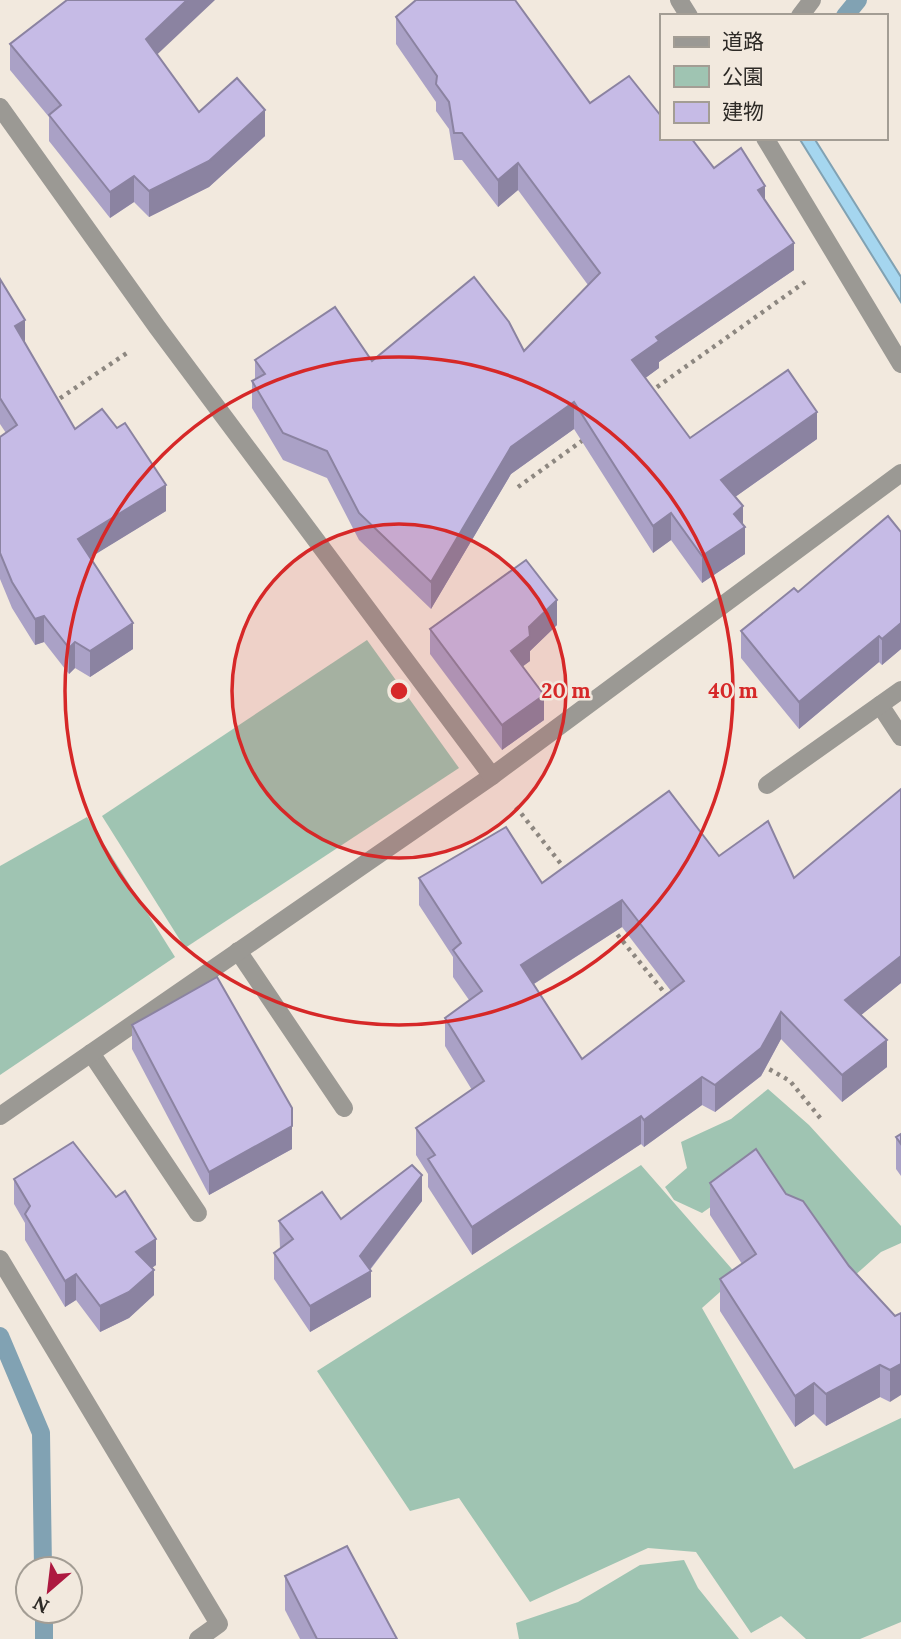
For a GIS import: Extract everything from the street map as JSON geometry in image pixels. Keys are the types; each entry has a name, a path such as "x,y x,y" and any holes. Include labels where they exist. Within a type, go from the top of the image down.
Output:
{"street":[{"path":"2,114 492,776"},
{"path":"766,140 901,364"},
{"path":"0,1116 492,776 901,473"},
{"path":"767,785 901,690"},
{"path":"880,705 901,737"},
{"path":"238,951 344,1108"},
{"path":"91,1053 198,1213"},
{"path":"0,1259 219,1624 198,1639"}],"path":[{"path":"650,392 838,259"},
{"path":"46,408 161,331"},
{"path":"518,487 595,432"},
{"path":"492,776 567,871"},
{"path":"609,923 676,1007"},
{"path":"755,1060 790,1081 821,1119"}],"green space":[{"path":"367,640 459,768 185,948 102,816"},
{"path":"87,817 175,957 0,1075 0,866"},
{"path":"768,1089 809,1125 901,1226 901,1243 881,1252 853,1277 758,1174 702,1213 674,1200 665,1187 687,1168 681,1142 731,1119"},
{"path":"641,1165 738,1276 702,1308 794,1469 901,1418 901,1622 860,1639 806,1639 781,1616 751,1633 696,1552 648,1548 530,1602 459,1498 410,1511 317,1371"},
{"path":"684,1560 698,1588 739,1639 519,1639 516,1623 578,1602 640,1565"}],"water":[{"path":"800,140 815,140 901,277 901,302"}],"building":[{"path":"67,0 187,0 146,39 199,112 237,78 265,110 209,161 149,191 134,176 110,192 49,115 61,105 10,44"},
{"path":"416,0 515,0 590,103 629,76 660,115 660,140 693,140 714,168 741,148 765,186 758,190 794,243 656,337 659,341 632,360 690,438 788,370 817,412 721,480 743,506 734,514 745,527 702,556 671,513 653,526 574,402 511,447 431,582 359,513 327,451 283,433 252,381 265,374 255,360 335,307 372,361 474,277 509,322 524,351 600,273 518,163 498,180 462,133 454,133 449,102 436,84 437,76 396,17"},
{"path":"0,279 25,320 15,326 75,429 102,409 117,428 125,423 166,485 78,539 133,623 90,651 75,642 69,648 44,616 35,619 12,582 0,553 0,437 17,425 0,398"},
{"path":"888,516 901,532 901,623 882,639 879,636 799,702 741,631 794,588 798,592"},
{"path":"526,560 557,600 529,627 530,636 511,651 544,695 502,725 430,629"},
{"path":"901,789 901,956 845,1000 887,1040 842,1075 781,1012 761,1048 715,1085 702,1077 644,1120 641,1116 472,1227 428,1159 435,1155 416,1128 484,1081 445,1018 482,991 453,950 461,943 419,878 506,827 542,883 669,791 719,856 768,821 794,878","holes":["622,900 684,981 582,1059 521,965"]},
{"path":"217,977 292,1108 292,1126 209,1172 132,1025"},
{"path":"73,1142 116,1197 125,1191 156,1239 136,1252 154,1270 129,1292 100,1306 76,1274 65,1281 25,1214 30,1206 14,1179"},
{"path":"756,1149 786,1194 803,1201 849,1266 895,1316 901,1313 901,1364 890,1370 880,1365 826,1394 814,1383 795,1396 720,1279 756,1254 710,1183"},
{"path":"412,1165 422,1175 360,1256 371,1271 310,1306 274,1253 293,1239 279,1221 322,1192 341,1219"},
{"path":"347,1546 397,1639 317,1639 285,1576"}],"waterway":[{"path":"847,14 858,0"},
{"path":"0,1336 41,1433 43,1555"},
{"path":"44,1625 44,1639"}]}
